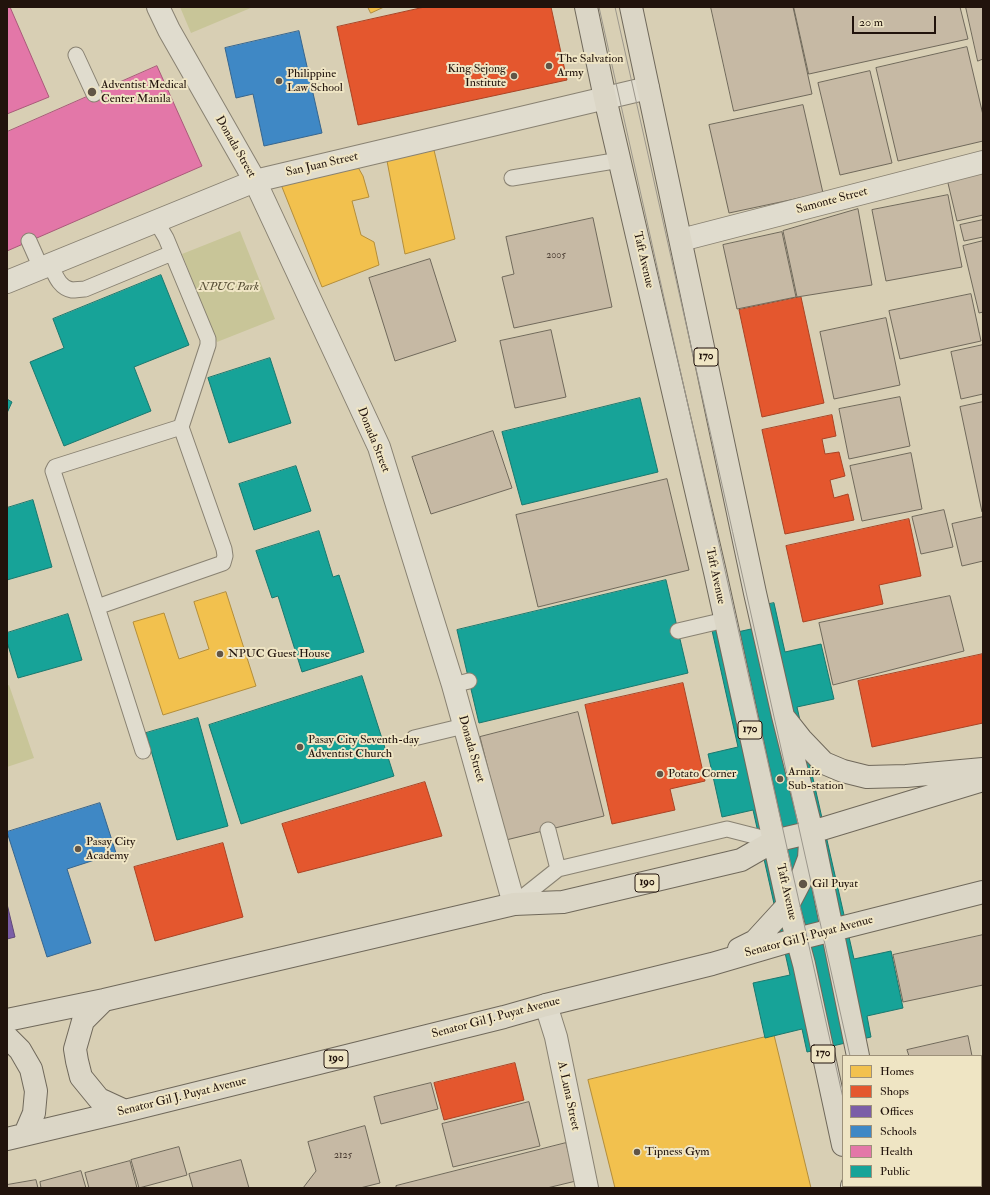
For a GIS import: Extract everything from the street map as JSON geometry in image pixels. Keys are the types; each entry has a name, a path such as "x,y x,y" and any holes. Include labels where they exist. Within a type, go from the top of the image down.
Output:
{"main road":[{"name":"Taft Avenue","path":"586,7 605,98 711,557 842,1141"},
{"name":"170","path":"631,7 751,572 783,716 812,832 858,1055"},
{"path":"783,716 801,739 824,763 844,771 867,777 906,776 983,769"},
{"name":"190","path":"7,1020 104,1000 514,904 563,902 741,860 774,841 812,832 983,780"},
{"path":"712,964 755,941 788,905 800,882 809,858 812,832"},
{"name":"Senator Gil J. Puyat Avenue","path":"16,1136 125,1111 504,1017 546,1005 712,964 797,939 983,892"},
{"path":"104,1000 83,1021 75,1049 81,1077 99,1100 125,1111"},
{"path":"7,1037 20,1050 31,1069 36,1091 34,1114 16,1136"}],"street":[{"name":"Donada Street","path":"158,7 168,30 255,181 379,447 461,683 464,726 482,770 514,904"},
{"name":"San Juan Street","path":"7,282 255,181 648,88"},
{"name":"Samonte Street","path":"681,240 983,162"},
{"name":"A. Luna Street","path":"546,1005 556,1037 587,1188"}],"lane":[{"path":"76,55 94,94"},
{"path":"512,178 620,160"},
{"path":"96,608 223,563 225,556 224,549 181,426 208,345 208,339 166,238 156,221"},
{"path":"29,241 46,266 62,285 72,290 85,289 172,253"},
{"path":"143,751 53,471 55,468 181,426"},
{"path":"678,631 725,620"},
{"path":"414,738 464,726"},
{"name":"190","path":"514,904 558,869 727,829 774,841"},
{"path":"548,830 558,869"}],"green space":[{"path":"180,7 253,7 191,33"},
{"name":"NPUC Park","path":"240,231 275,319 217,342 182,254"},
{"path":"9,685 34,758 7,767 7,686"}],"building: Homes":[{"path":"368,7 384,7 371,13"},
{"path":"434,150 455,239 405,254 387,161"},
{"path":"355,162 363,176 369,197 352,201 361,235 374,242 379,265 322,287 280,182"},
{"name":"NPUC Guest House","path":"226,592 256,686 163,715 133,622 164,613 179,659 209,649 194,602"},
{"path":"774,1035 811,1188 615,1188 588,1080"}],"building: Shops":[{"path":"425,7 551,7 567,80 358,125 337,27"},
{"path":"801,297 824,403 762,417 739,310"},
{"path":"832,415 836,436 822,439 825,454 839,452 845,476 830,480 834,498 848,494 854,520 785,534 762,430"},
{"path":"909,519 921,576 879,585 883,604 803,622 786,546"},
{"path":"983,654 983,723 872,747 858,681"},
{"path":"683,683 705,781 670,789 675,810 612,824 585,705"},
{"path":"425,782 442,836 298,873 282,824"},
{"path":"223,843 243,917 155,941 134,867"},
{"path":"515,1063 524,1100 444,1120 434,1083"},
{"path":"982,1101 983,1101 982,1186"},
{"path":"938,1187 978,1187 974,1188"}],"building: Offices":[{"path":"7,904 15,937 7,939"}],"building: Schools":[{"path":"299,31 322,133 264,146 253,94 236,98 225,48"},
{"path":"100,803 116,853 67,869 91,943 47,957 7,832"}],"building: Health":[{"path":"7,7 10,7 49,97 7,114"},
{"path":"157,66 202,166 7,251 7,132"}],"building: Public":[{"path":"161,275 189,345 134,367 151,411 64,446 30,362 64,348 53,319"},
{"path":"270,358 291,423 229,443 208,378"},
{"path":"640,398 658,472 522,505 502,432"},
{"path":"7,399 12,402 7,413"},
{"path":"296,466 311,511 254,530 239,484"},
{"path":"33,500 52,567 7,580 7,508"},
{"path":"319,531 333,577 339,575 364,652 302,672 278,596 272,598 256,551"},
{"path":"666,580 688,673 479,723 457,630"},
{"name":"Gil Puyat","path":"774,603 785,652 821,644 834,699 797,707 807,752 854,959 891,951 903,1008 867,1016 871,1037 807,1052 802,1029 765,1038 753,983 790,975 753,810 722,817 708,754 738,747 709,617 733,633 760,627 755,607"},
{"path":"68,614 82,660 18,678 7,642 7,633"},
{"path":"362,676 394,776 241,824 209,725"},
{"path":"198,718 228,826 177,840 146,733"}],"building: Other":[{"path":"711,7 793,7 812,94 734,111"},
{"path":"794,7 960,7 968,39 809,74"},
{"path":"966,7 983,7 983,59 978,61"},
{"path":"967,47 983,115 983,141 898,161 876,68"},
{"path":"870,71 892,163 840,175 818,83"},
{"path":"803,105 823,193 729,213 709,125"},
{"path":"983,171 983,215 957,221 947,179"},
{"path":"948,195 962,267 886,281 872,210"},
{"path":"858,209 872,285 797,297 783,231"},
{"path":"593,218 612,307 514,328 502,277 514,274 506,237"},
{"path":"983,220 983,237 964,241 960,225"},
{"path":"782,232 796,297 737,309 723,245"},
{"path":"983,241 983,312 979,313 963,246"},
{"path":"430,259 456,341 395,361 369,278"},
{"path":"971,294 981,341 900,359 889,311"},
{"path":"886,318 900,385 834,399 820,332"},
{"path":"551,330 566,397 515,408 500,341"},
{"path":"983,345 983,394 961,399 951,352"},
{"path":"900,397 910,446 849,459 839,409"},
{"path":"983,402 983,511 982,512 960,407"},
{"path":"493,431 512,488 431,514 412,457"},
{"path":"911,453 922,509 862,521 850,466"},
{"path":"667,479 689,570 538,607 516,515"},
{"path":"944,510 953,547 921,554 912,517"},
{"path":"983,517 983,561 962,566 952,524"},
{"path":"950,596 964,651 833,685 819,623"},
{"path":"578,712 604,816 506,840 480,737"},
{"path":"983,935 983,985 903,1002 893,955"},
{"path":"968,1036 972,1055 909,1055 907,1050"},
{"path":"431,1083 438,1109 381,1124 374,1097"},
{"path":"529,1102 540,1146 453,1167 442,1124"},
{"path":"365,1126 380,1183 360,1188 303,1188 316,1171 308,1142"},
{"path":"566,1143 576,1181 547,1188 396,1188 396,1186"},
{"path":"179,1147 187,1175 139,1188 131,1160"},
{"path":"241,1160 249,1188 193,1188 189,1174"},
{"path":"130,1161 137,1188 89,1188 85,1173"},
{"path":"81,1171 86,1188 41,1188 40,1182"},
{"path":"36,1180 38,1188 7,1188 7,1185"}],"tram line":[{"path":"599,7 842,1094"},
{"path":"615,7 850,1055"}],"place":[{"name":"The Salvation Army","path":"549,66"},
{"name":"King Sejong Institute","path":"514,76"},
{"name":"Philippine Law School","path":"279,81"},
{"name":"Adventist Medical Center Manila","path":"92,92"},
{"name":"NPUC Guest House","path":"220,654"},
{"name":"Pasay City Seventh-day Adventist Church","path":"300,747"},
{"name":"Potato Corner","path":"660,774"},
{"name":"Arnaiz Sub-station","path":"780,779"},
{"name":"Pasay City Academy","path":"78,849"},
{"name":"Gil Puyat","path":"803,884"},
{"name":"Tipness Gym","path":"637,1152"}]}
